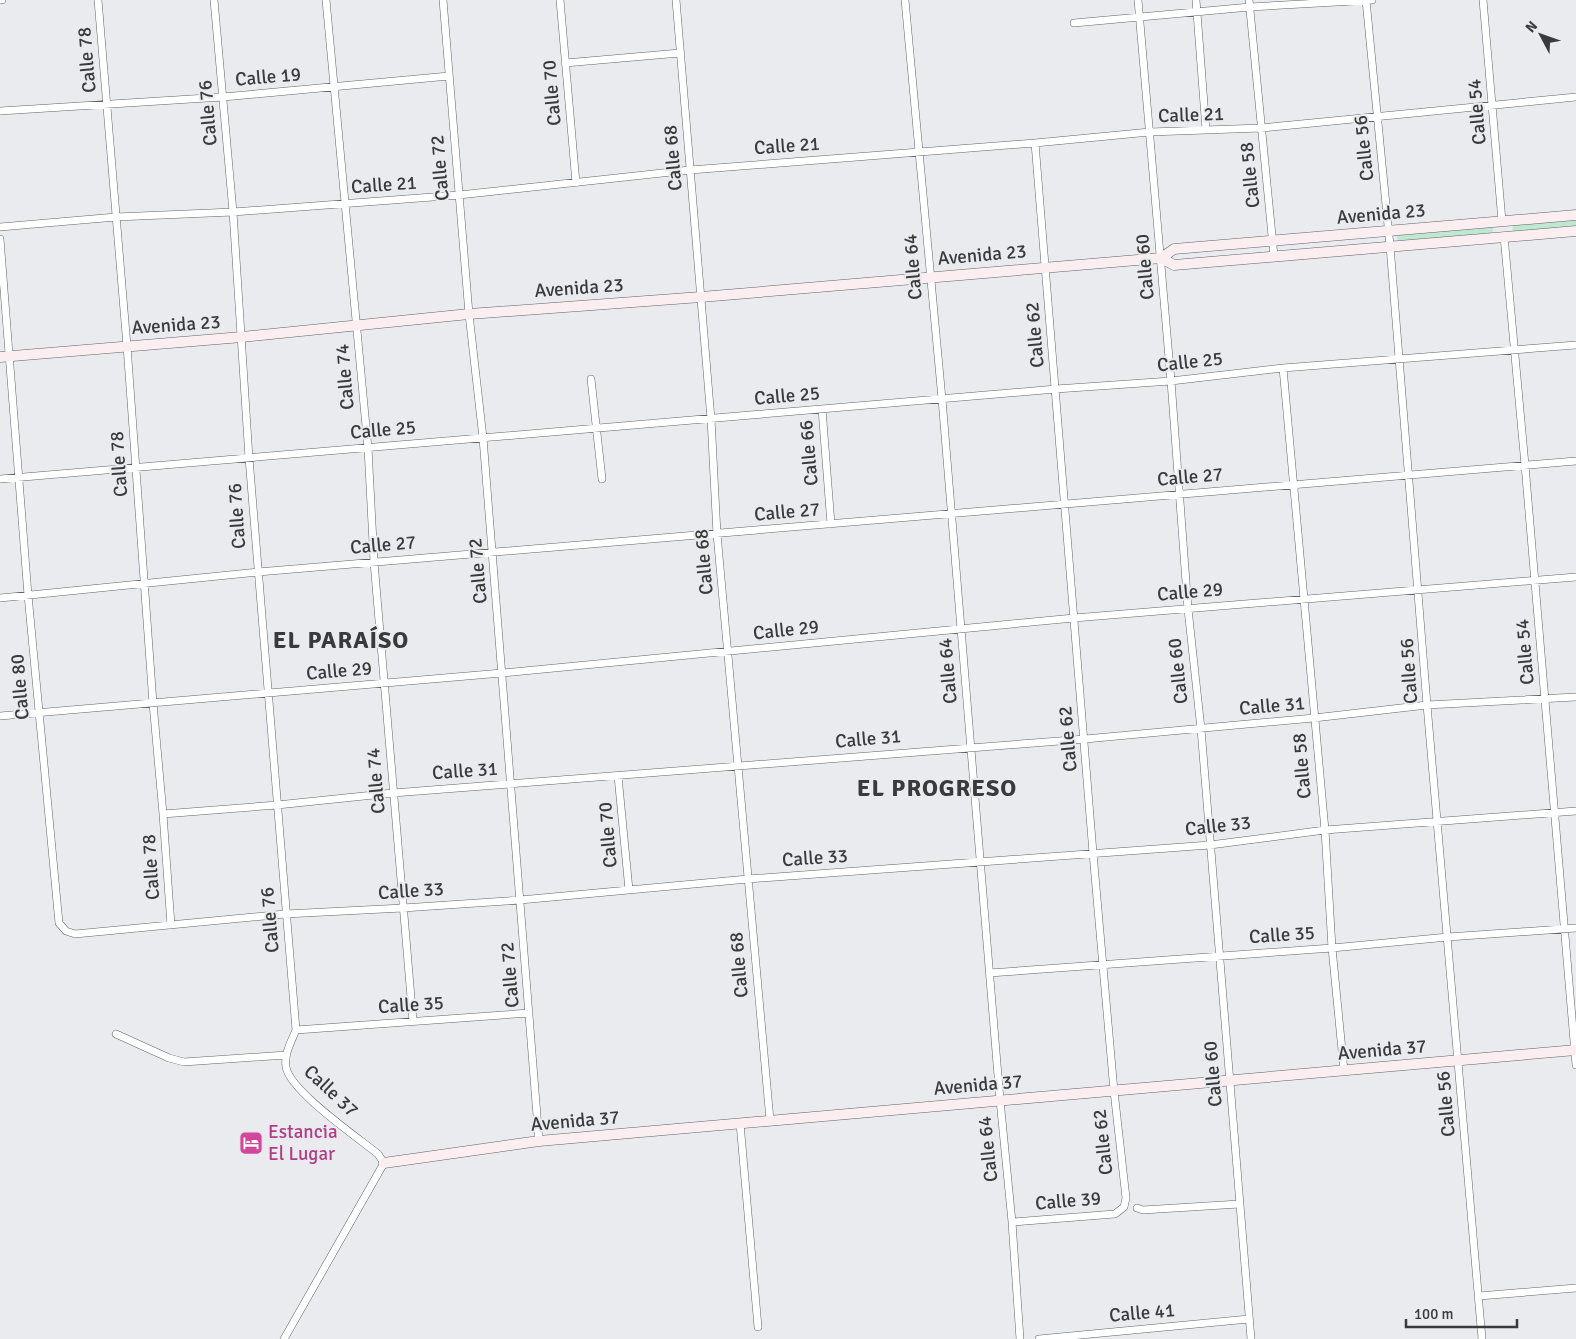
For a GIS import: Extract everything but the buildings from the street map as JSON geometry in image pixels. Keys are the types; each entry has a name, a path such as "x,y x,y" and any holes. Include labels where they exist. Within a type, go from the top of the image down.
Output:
{"street":[{"name":"Calle 78","path":"98,0 127,346 153,703 164,814 171,925"},
{"name":"Calle 76","path":"214,0 233,212 267,692 296,1030"},
{"name":"Calle 74","path":"326,0 368,448 374,562 413,1021"},
{"name":"Calle 72","path":"443,0 469,314 483,438 539,1141"},
{"name":"Calle 70","path":"560,0 576,183"},
{"name":"Calle 68","path":"676,0 711,419 717,534 770,1120"},
{"name":"Calle 64","path":"905,0 942,399 989,973 1012,1222 1020,1339"},
{"name":"Calle 60","path":"1138,0 1161,258 1188,609 1201,729 1218,956 1230,1080 1238,1204 1251,1339"},
{"path":"1196,0 1206,130"},
{"name":"Calle 56","path":"1366,0 1376,116 1389,231 1427,705 1482,1339"},
{"path":"1074,23 1196,12 1250,3 1372,0"},
{"name":"Calle 54","path":"1483,0 1502,221"},
{"name":"Calle 58","path":"1250,3 1274,256"},
{"path":"565,63 680,53"},
{"name":"Calle 19","path":"0,112 223,97 449,76"},
{"name":"Calle 21","path":"0,227 116,217 233,212 459,195 690,170 1036,143 1150,132 1261,128 1576,96"},
{"name":"Calle 62","path":"1036,143 1093,853 1114,1091 1126,1198 1124,1207"},
{"name":"Avenida 23","path":"5,357 242,337 469,314 701,297 1161,258 1174,249 1576,216"},
{"path":"1502,221 1504,236"},
{"name":"Avenida 23","path":"1161,258 1174,265 1576,231"},
{"name":"Calle 54","path":"1504,236 1576,1065"},
{"name":"Calle 80","path":"0,239 5,357 19,478 28,595 59,923"},
{"name":"Calle 25","path":"0,479 1056,389 1171,381 1283,368 1400,360 1576,344"},
{"name":"Calle 58","path":"1283,368 1325,830 1332,948 1344,1071"},
{"path":"591,379 602,478"},
{"name":"Calle 66","path":"822,409 832,524"},
{"name":"Calle 27","path":"0,598 258,572 1576,461"},
{"name":"Calle 29","path":"0,716 502,673 1074,618 1576,577"},
{"name":"Calle 31","path":"164,814 393,793 1201,729 1427,705 1576,697"},
{"name":"Calle 70","path":"618,776 629,890"},
{"name":"Calle 33","path":"59,923 66,931 75,934 285,914 520,900 748,879 1210,845 1325,830 1576,811"},
{"name":"Calle 35","path":"989,973 1576,928"},
{"name":"Calle 35","path":"296,1030 529,1013"},
{"name":"Calle 37","path":"296,1030 286,1055 286,1068 290,1079 306,1096 378,1154 384,1163"},
{"path":"116,1034 169,1058 184,1062 286,1055"},
{"name":"Avenida 37","path":"384,1163 539,1141 1575,1050"},
{"path":"740,1123 758,1327"},
{"path":"284,1339 384,1163"},
{"path":"1137,1208 1144,1210 1238,1204"},
{"name":"Calle 39","path":"1012,1222 1115,1214 1124,1207"},
{"path":"1478,1296 1576,1288"},
{"name":"Calle 41","path":"1038,1339 1249,1319"}],"green space":[{"path":"1576,218 1576,227 1515,232 1512,229 1514,224"},
{"path":"1491,226 1493,229 1492,233 1399,241 1397,238 1399,234"}],"place":[{"name":"Estancia El Lugar","path":"251,1143"}],"district":[{"name":"EL PARAÍSO","path":"341,640"},
{"name":"EL PROGRESO","path":"937,788"}]}
